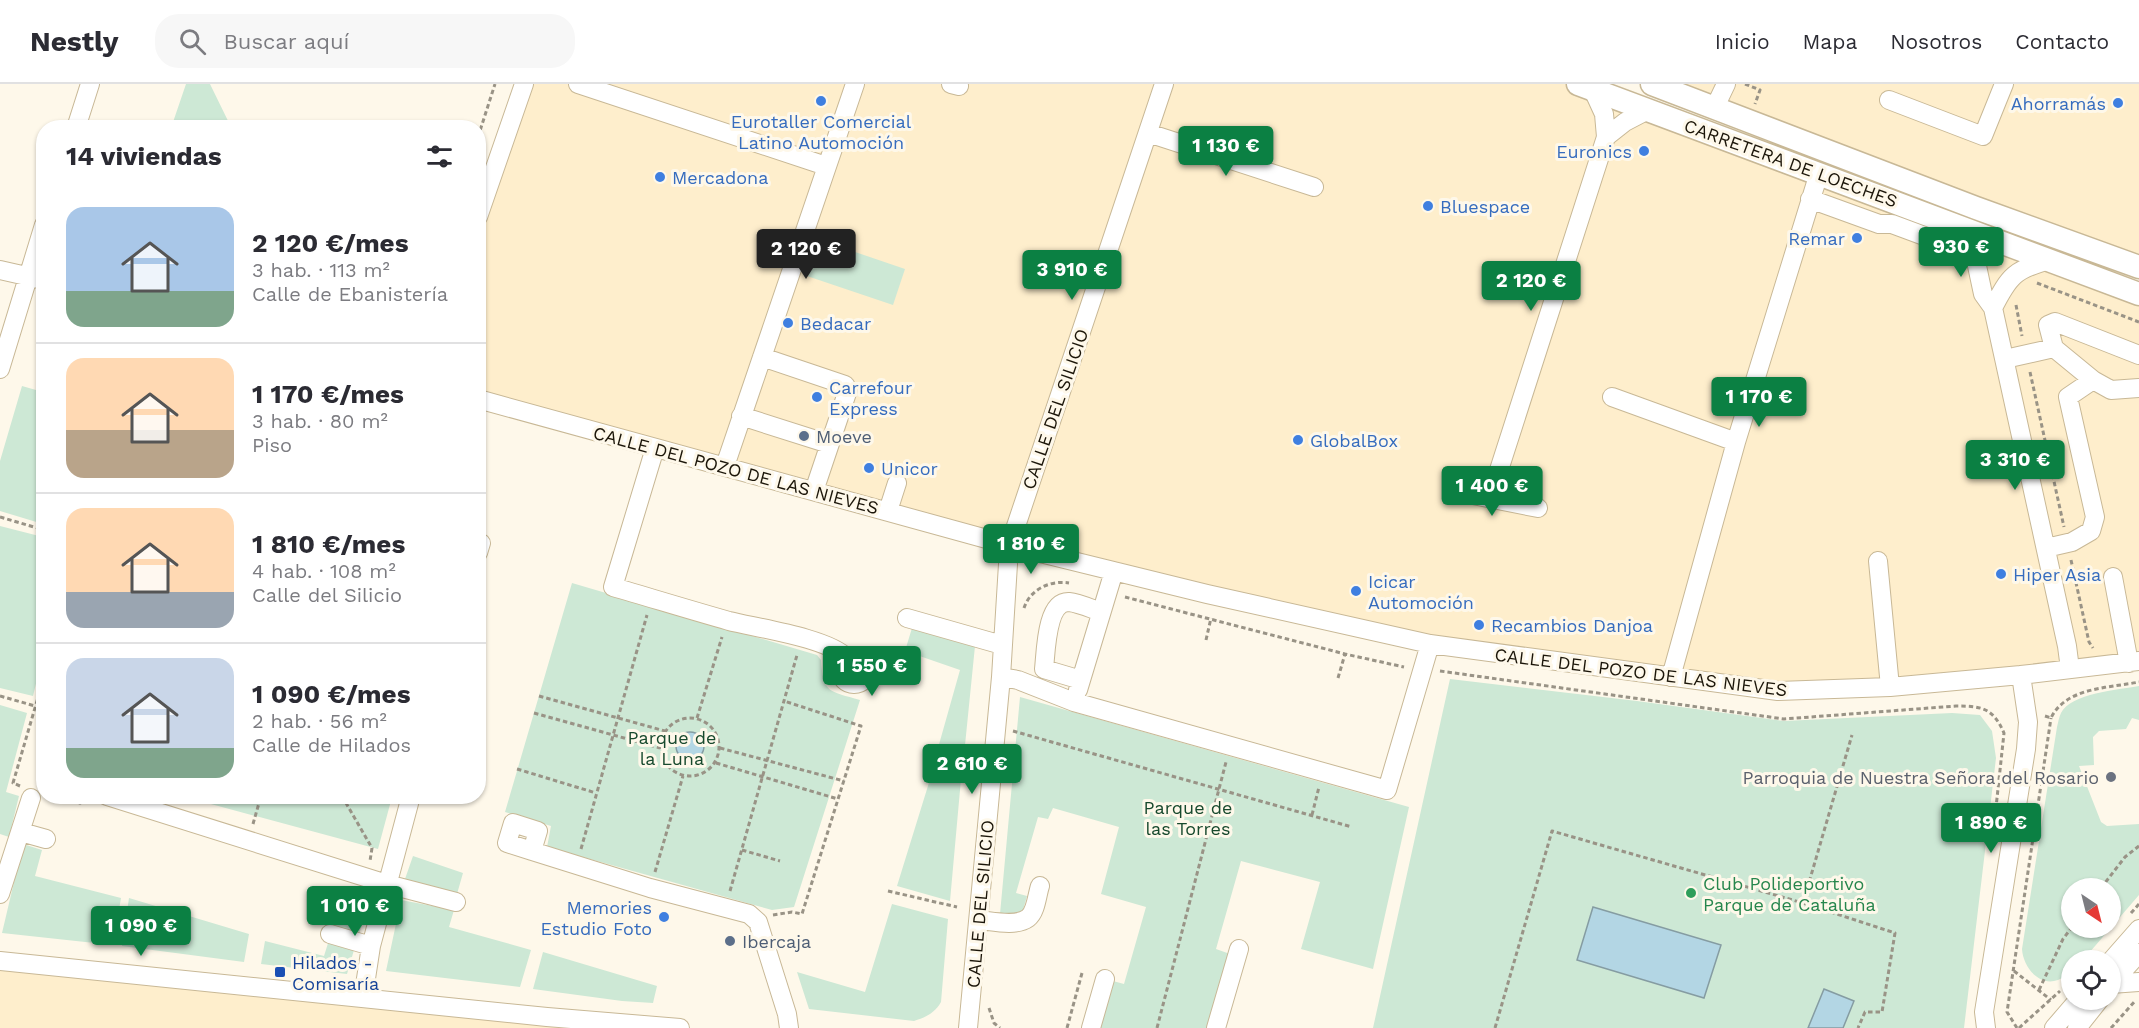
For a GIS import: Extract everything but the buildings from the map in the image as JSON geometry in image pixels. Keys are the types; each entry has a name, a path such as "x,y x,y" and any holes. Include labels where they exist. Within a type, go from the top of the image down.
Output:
{"main road":[{"name":"CARRETERA DE LOECHES","path":"1652,84 2139,267"},
{"name":"CARRETERA DE LOECHES","path":"1586,87 1819,173 1969,238 2050,260 2139,294"}],"street":[{"path":"79,120 90,84"},
{"path":"486,194 524,84"},
{"path":"578,84 826,166"},
{"path":"725,466 855,84"},
{"name":"CALLE DEL SILICIO","path":"1015,529 1164,84"},
{"path":"1715,107 1726,84"},
{"path":"1890,100 1983,136 2004,84"},
{"path":"1490,498 1606,137 1604,114 1586,87"},
{"path":"1606,137 1625,122 1648,110"},
{"path":"1148,133 1314,187"},
{"path":"1671,677 1736,442 1819,173"},
{"path":"1810,199 1879,224 1892,224 1946,244 1969,238 1983,294 1993,308 2005,359 2070,669"},
{"path":"1993,308 2004,286 2013,275 2028,266 2050,260"},
{"path":"0,270 35,278 0,369"},
{"path":"2139,355 2055,322 2048,325 2054,348 2093,380 2111,390 2139,388"},
{"path":"2005,359 2054,348"},
{"path":"762,357 845,385 848,390 814,491"},
{"path":"2046,548 2072,542 2091,531 2095,517 2068,397 2093,380"},
{"path":"1612,397 1736,442"},
{"name":"CALLE DEL POZO DE LAS NIEVES","path":"486,401 994,541"},
{"path":"741,416 830,444"},
{"path":"655,448 613,587 839,650 847,658"},
{"path":"888,511 897,483"},
{"path":"1453,491 1538,508"},
{"path":"1006,529 1015,529 1022,532 1028,540 1028,550 1024,558 1017,563 1008,564 999,560 993,550 994,541 998,533 1006,529"},
{"name":"CALLE DEL POZO DE LAS NIEVES","path":"1028,550 1430,644 1778,691 1890,687 2134,662"},
{"path":"1878,561 1890,687"},
{"name":"CALLE DEL SILICIO","path":"968,1028 1001,677 1008,564"},
{"path":"1074,702 1114,571"},
{"path":"2113,577 2130,623 2134,662"},
{"path":"1081,680 1044,669 1051,616 1058,606 1068,602 1101,612"},
{"path":"907,618 1002,645"},
{"path":"1001,677 1018,680 1074,702 1387,790 1430,644"},
{"path":"1986,1028 1984,1012 2026,749 2028,722 2021,675"},
{"path":"0,894 21,832 27,792"},
{"path":"132,804 387,884 456,902"},
{"path":"363,998 371,946 409,804"},
{"path":"21,832 45,839"},
{"path":"532,851 650,888 749,914 758,922 787,1014 789,1028"},
{"path":"979,920 1018,922 1028,918 1040,886"},
{"path":"2120,950 2139,928"},
{"path":"330,934 371,946"},
{"path":"1216,1028 1239,950"},
{"path":"2121,974 2139,953"},
{"path":"0,961 611,1026 680,1028"},
{"path":"1091,1028 1105,979"},
{"path":"2121,984 2139,982"},
{"path":"2054,1028 2070,1010"},
{"path":"2077,1028 2091,1010"}],"path":[{"path":"483,120 495,84"},
{"path":"1745,84 1760,90 1755,105"},
{"path":"0,517 36,528"},
{"path":"1023,612 1026,602 1041,588 1059,582 1077,585"},
{"path":"1108,592 1397,667 1423,668 1784,719 1972,706 1984,709 1993,714 2004,734 1994,827"},
{"path":"576,865 652,598"},
{"path":"1206,640 1211,618"},
{"path":"697,718 727,620"},
{"path":"724,908 802,639"},
{"path":"1338,678 1345,654"},
{"path":"2061,991 2018,1028 2007,1012 2051,718 2056,707 2066,699 2081,693 2139,682"},
{"path":"0,696 35,706"},
{"path":"539,696 665,731"},
{"path":"758,922 774,915 792,912 802,914 861,726 784,701"},
{"path":"27,792 13,783 36,703"},
{"path":"534,713 660,748"},
{"path":"2004,734 2044,716 2051,718"},
{"path":"684,718 697,718 709,724 717,735 720,748 716,763 708,771 696,776 682,776 671,770 663,760 660,748 665,731 673,722 684,718"},
{"path":"1014,721 1013,731 1352,827"},
{"path":"1803,903 1852,735"},
{"path":"1157,1028 1230,746"},
{"path":"720,748 844,781"},
{"path":"930,752 968,764"},
{"path":"716,763 839,799"},
{"path":"517,769 596,793"},
{"path":"1312,815 1323,772"},
{"path":"650,888 682,776"},
{"path":"248,841 259,804"},
{"path":"347,804 372,848 365,877"},
{"path":"1496,1028 1552,831 1803,903 1895,933 1882,1012 1865,1012 1858,1028"},
{"path":"2109,878 2125,857 2139,846"},
{"path":"742,850 780,861"},
{"path":"888,891 957,907"},
{"path":"2038,990 2064,938"},
{"path":"2014,971 2051,1000"},
{"path":"1067,1028 1082,973"},
{"path":"2111,1028 2139,996"}],"shaded area":[{"path":"524,84 1578,84 2139,294 2139,661 1825,690 1457,649 1028,550 1027,540 1022,532 1007,529 998,533 994,541 486,401 486,196"},
{"path":"1652,84 2139,84 2139,267"},
{"path":"0,961 680,1028 0,1028"}],"green space":[{"path":"186,84 210,84 228,120 174,120"},
{"path":"817,239 905,269 893,305 804,275"},
{"path":"22,386 36,390 36,522 0,511 0,461"},
{"path":"0,526 36,535 36,684 33,696 0,688"},
{"name":"Parque de la Luna","path":"572,583 817,655 821,660 826,685 835,692 860,700 794,907 772,910 547,847 551,826 505,812"},
{"path":"912,628 975,646 964,755 938,748 960,670 905,651"},
{"name":"Club Polideportivo Parque de Cataluña","path":"1450,679 1784,721 1952,713 1980,715 1992,731 1996,758 1964,1028 1373,1028"},
{"path":"2139,686 2139,720 2132,718 2126,729 2099,731 2093,737 2094,765 2079,766 2101,822 2107,826 2139,824 2139,895 2121,916 2121,878 2061,878 2061,938 2102,938 2092,950 2061,950 2061,978 2044,980 2033,974 2025,962 2022,949 2057,727 2061,713 2066,706 2096,694"},
{"name":"Parque de las Torres","path":"1020,697 1409,807 1373,969 1301,949 1320,882 1241,861 1216,949 1230,954 1209,1028 1098,1028 1113,981 1124,984 1146,907 1101,894 1119,827 1053,808 1048,819 1038,817 1016,893 1027,896 1022,914 1000,914"},
{"path":"0,705 27,713 6,792 19,796 9,837 0,834"},
{"path":"936,760 962,768 950,901 897,886"},
{"path":"211,804 390,804 378,849"},
{"path":"23,844 42,850 35,876 121,898 113,945 2,933"},
{"path":"413,856 463,873 457,894 405,879"},
{"path":"346,886 372,893 359,934 334,927"},
{"path":"129,898 249,934 244,962 122,946"},
{"path":"401,900 454,910 449,927 531,950 520,987 386,971"},
{"path":"892,904 948,919 939,1006 930,1014 914,1021 809,1009 797,972 865,992"},
{"path":"329,940 354,950 347,974 261,964 265,941 324,956"},
{"path":"543,952 657,986 653,1003 533,989"}],"water":[{"path":"690,732 700,736 704,746 700,756 690,760 680,756 676,746 680,736"},
{"path":"1593,907 1721,945 1704,998 1577,960"},
{"path":"1824,989 1854,1001 1843,1028 1808,1028"}],"place":[{"name":"Eurotaller Comercial Latino Automoción","path":"821,101"},
{"name":"Ahorramás","path":"2118,103"},
{"name":"Euronics","path":"1644,151"},
{"name":"Mercadona","path":"660,177"},
{"name":"Bluespace","path":"1428,206"},
{"name":"Remar","path":"1857,238"},
{"name":"Bedacar","path":"788,323"},
{"name":"Carrefour Express","path":"817,397"},
{"name":"Moeve","path":"804,436"},
{"name":"GlobalBox","path":"1298,440"},
{"name":"Unicor","path":"869,468"},
{"name":"Hiper Asia","path":"2001,574"},
{"name":"Icicar Automoción","path":"1356,591"},
{"name":"Recambios Danjoa","path":"1479,625"},
{"name":"Parroquia de Nuestra Señora del Rosario","path":"2111,777"},
{"name":"Club Polideportivo Parque de Cataluña","path":"1691,893"},
{"name":"Memories Estudio Foto","path":"664,917"},
{"name":"Ibercaja","path":"730,941"},
{"name":"Hilados - Comisaría","path":"280,972"}]}
